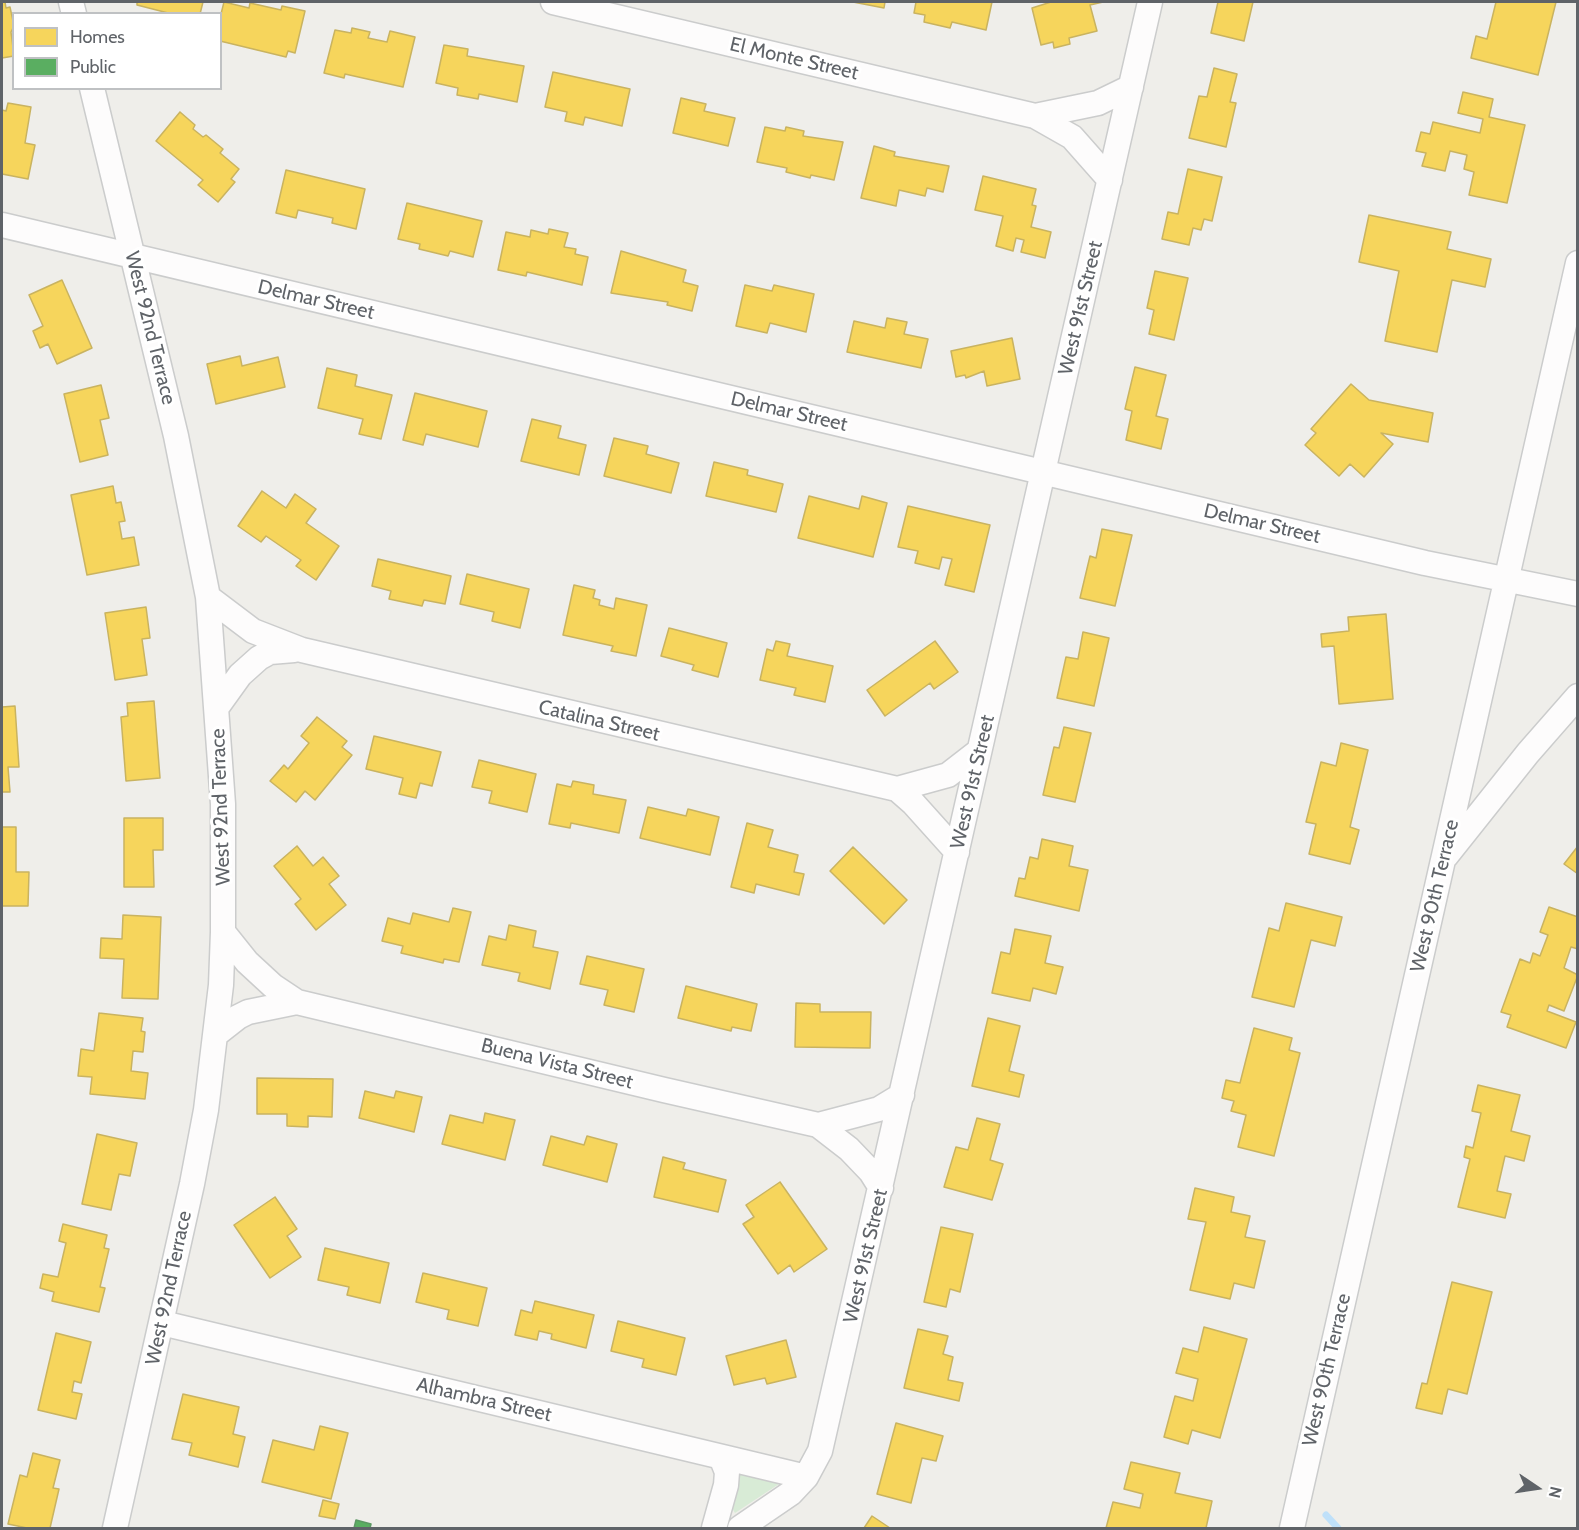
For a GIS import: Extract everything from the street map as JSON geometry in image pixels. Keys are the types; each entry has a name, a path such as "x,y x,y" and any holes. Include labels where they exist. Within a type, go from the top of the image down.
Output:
{"street":[{"name":"El Monte Street","path":"553,2 1035,116 1072,136 1110,180"},
{"name":"West 91st Street","path":"740,1528 776,1506 806,1477 820,1451 1150,2"},
{"name":"El Monte Street","path":"1035,116 1098,103 1131,87"},
{"name":"West 92nd Terrace","path":"92,90 176,436 208,597 218,707 223,804 224,932 216,1035 192,1184 115,1528"},
{"name":"Delmar Street","path":"2,225 1425,563 1578,594"},
{"name":"West 90th Terrace","path":"1292,1528 1578,263"},
{"name":"Catalina Street","path":"208,597 253,631 302,650 897,789 913,802 957,852"},
{"name":"Catalina Street","path":"218,707 240,675 259,658 270,652 302,650"},
{"path":"1444,857 1528,753 1578,696"},
{"name":"Catalina Street","path":"897,789 948,775 979,752"},
{"name":"Buena Vista Street","path":"224,932 256,970 273,986 297,1002 818,1125 849,1149 871,1172 881,1188"},
{"name":"Buena Vista Street","path":"216,1035 237,1017 248,1012 297,1002"},
{"name":"Buena Vista Street","path":"818,1125 879,1109 902,1095"},
{"name":"Alhambra Street","path":"162,1323 806,1477"},
{"path":"714,1528 727,1472 721,1457"}],"green space":[{"path":"739,1471 782,1482 735,1513 732,1508"}],"building: Homes":[{"path":"2,2 5,2 6,8 10,7 12,16 12,56 2,58"},
{"path":"137,2 203,2 200,12 164,12 137,5"},
{"path":"224,2 249,8 250,3 281,10 282,6 305,11 295,53 288,51 286,57 222,41 222,12"},
{"path":"853,2 885,2 884,8"},
{"path":"916,2 992,2 986,30 952,22 950,28 924,22 925,15 914,13"},
{"path":"1051,2 1103,2 1090,5 1097,31 1069,38 1070,44 1054,48 1053,42 1041,45 1032,8"},
{"path":"1218,2 1253,2 1244,41 1211,33"},
{"path":"1496,2 1556,2 1538,75 1471,58 1476,36 1487,39"},
{"path":"352,28 370,32 368,38 387,42 390,31 415,37 403,87 345,74 344,78 324,73 335,30 351,33"},
{"path":"444,45 468,49 467,56 524,66 517,102 479,94 478,99 457,95 458,88 436,83"},
{"path":"1214,68 1237,74 1230,102 1236,103 1226,147 1189,138 1199,96 1207,97"},
{"path":"553,72 630,89 622,126 585,117 583,125 565,121 567,112 545,107"},
{"path":"1463,92 1493,99 1489,117 1525,125 1507,203 1469,195 1474,172 1464,169 1467,155 1450,151 1445,171 1422,166 1426,153 1416,151 1421,132 1430,134 1433,122 1480,133 1483,119 1458,113"},
{"path":"681,98 706,104 704,111 735,118 728,146 673,133"},
{"path":"8,103 31,107 25,143 35,145 28,179 2,174 2,110 6,111"},
{"path":"180,112 195,125 193,129 203,137 206,135 223,149 220,153 239,169 231,179 235,182 218,202 198,185 203,180 156,141"},
{"path":"765,127 785,131 786,127 804,131 803,136 843,142 834,180 811,175 810,178 786,172 787,168 757,162"},
{"path":"874,146 895,152 894,156 949,166 943,192 927,188 925,196 899,190 896,206 861,198"},
{"path":"1188,169 1222,177 1212,221 1204,219 1201,230 1193,228 1189,245 1162,239 1168,212 1178,214"},
{"path":"286,170 365,189 356,229 332,223 333,218 298,210 296,218 276,213"},
{"path":"983,176 1036,189 1032,205 1036,206 1031,227 1051,232 1045,258 1021,252 1024,240 1016,238 1013,251 996,246 1003,216 975,210"},
{"path":"407,203 482,221 473,257 450,251 448,256 419,249 420,244 398,239"},
{"path":"1369,215 1451,232 1447,249 1491,259 1485,287 1452,280 1437,352 1385,341 1399,271 1359,262"},
{"path":"549,229 568,233 564,247 576,249 575,254 588,257 582,285 527,272 526,276 498,270 506,232 530,237 531,230 548,234"},
{"path":"621,251 686,270 683,282 698,286 692,311 667,305 668,302 611,293"},
{"path":"1155,271 1188,278 1174,340 1149,334 1154,310 1147,308"},
{"path":"62,280 92,348 57,364 48,344 40,348 33,331 43,326 29,295"},
{"path":"745,285 772,291 774,285 814,294 806,332 770,323 767,333 736,326"},
{"path":"887,318 907,322 904,334 928,339 921,368 847,352 854,321 885,328"},
{"path":"1012,338 1020,379 987,386 984,371 966,378 965,375 956,377 951,351"},
{"path":"240,356 242,366 278,357 285,387 216,404 207,364"},
{"path":"1135,367 1166,375 1156,416 1168,419 1161,449 1126,440 1132,411 1125,409"},
{"path":"327,368 357,375 355,386 392,395 381,439 359,434 363,419 318,408"},
{"path":"1351,384 1369,400 1433,413 1428,442 1381,433 1393,444 1364,477 1350,464 1339,476 1305,445 1316,433 1311,429"},
{"path":"101,385 109,418 100,420 108,455 80,462 64,394"},
{"path":"415,393 487,411 478,447 426,434 423,445 403,440"},
{"path":"532,419 561,426 558,438 586,445 579,475 521,461"},
{"path":"614,438 648,446 646,454 679,463 671,493 604,476"},
{"path":"714,462 748,470 747,475 783,484 776,512 706,496"},
{"path":"113,486 116,503 121,502 125,521 119,522 122,539 134,537 139,565 87,575 71,495"},
{"path":"262,491 286,508 295,494 316,509 306,523 339,546 316,580 296,566 301,560 266,536 261,542 238,526"},
{"path":"809,496 859,509 862,496 887,503 873,557 798,538"},
{"path":"908,506 990,525 974,592 945,585 952,559 942,557 939,569 915,563 918,551 898,547"},
{"path":"1102,529 1132,535 1115,606 1080,598 1090,556 1096,558"},
{"path":"378,559 451,576 445,604 424,600 422,606 389,599 391,591 372,586"},
{"path":"467,574 529,589 520,628 492,621 494,612 460,604"},
{"path":"574,585 595,590 593,598 600,600 599,605 614,609 616,598 647,605 636,656 611,651 613,646 563,635"},
{"path":"146,607 150,638 142,639 147,675 115,680 105,613"},
{"path":"1386,614 1393,699 1339,704 1334,646 1322,647 1321,634 1349,631 1348,617"},
{"path":"669,628 727,643 718,677 692,670 694,665 661,656"},
{"path":"1083,632 1109,638 1094,706 1057,698 1066,657 1078,659"},
{"path":"776,641 790,644 787,656 833,666 825,702 794,695 796,688 760,680 767,649 773,651"},
{"path":"935,641 958,672 934,689 930,683 885,716 867,690"},
{"path":"154,701 160,778 126,781 121,717 128,716 127,703"},
{"path":"15,706 19,767 8,767 10,792 2,792 2,707"},
{"path":"317,717 347,741 342,747 352,755 315,800 305,791 296,802 270,781 284,765 288,769 309,743 301,736"},
{"path":"1064,727 1091,733 1075,802 1043,795 1054,747 1059,748"},
{"path":"374,736 441,752 432,786 420,783 416,798 399,794 403,778 366,769"},
{"path":"1341,743 1368,750 1350,827 1359,830 1350,864 1309,854 1316,824 1306,822 1321,762 1336,766"},
{"path":"479,760 536,774 527,812 489,803 492,791 472,787"},
{"path":"573,781 594,785 593,794 626,800 619,833 571,823 570,828 549,824 557,784 571,787"},
{"path":"648,807 686,816 688,809 719,817 710,855 640,838"},
{"path":"124,818 163,818 163,850 153,850 154,887 124,887"},
{"path":"747,823 773,830 768,847 798,855 794,872 804,874 799,895 756,884 754,893 731,887"},
{"path":"2,827 16,827 16,872 29,872 28,906 2,906"},
{"path":"1042,839 1073,846 1069,866 1088,870 1079,911 1015,896 1019,878 1025,879 1030,857 1038,859"},
{"path":"297,846 313,866 323,857 339,876 329,884 346,905 316,930 295,904 301,899 274,866"},
{"path":"1578,846 1578,874 1564,864"},
{"path":"853,847 907,900 884,924 830,871"},
{"path":"1286,903 1342,917 1335,946 1311,940 1294,1007 1252,997 1269,928 1279,931"},
{"path":"1549,907 1578,917 1578,949 1571,947 1564,968 1578,975 1564,1011 1549,1005 1547,1011 1576,1022 1566,1048 1507,1027 1511,1015 1501,1012 1520,959 1530,963 1533,953 1540,956 1548,935 1540,932"},
{"path":"453,908 471,912 459,962 444,959 443,963 401,953 403,946 382,941 388,918 410,924 413,913 449,922"},
{"path":"123,915 161,917 158,999 122,998 124,959 100,958 101,938 122,939"},
{"path":"509,925 536,931 533,947 558,952 550,989 518,981 520,973 482,965 489,936 506,940"},
{"path":"1015,929 1051,936 1045,963 1063,967 1056,994 1033,988 1030,1001 992,993 1001,952 1010,954"},
{"path":"587,956 644,969 634,1012 604,1005 608,990 580,984"},
{"path":"686,986 757,1004 751,1031 732,1027 731,1031 678,1018"},
{"path":"796,1003 820,1004 820,1012 871,1012 870,1048 795,1047"},
{"path":"99,1013 143,1018 141,1031 145,1032 143,1052 133,1051 131,1071 148,1073 145,1099 90,1094 92,1077 78,1076 81,1049 94,1051"},
{"path":"988,1018 1020,1026 1009,1071 1024,1075 1019,1097 972,1086"},
{"path":"1254,1028 1292,1038 1289,1050 1300,1053 1274,1156 1238,1147 1246,1115 1231,1111 1234,1101 1222,1098 1226,1080 1240,1083"},
{"path":"257,1078 333,1079 332,1117 308,1116 308,1127 287,1126 287,1114 257,1114"},
{"path":"1478,1085 1520,1095 1511,1131 1530,1136 1524,1161 1505,1156 1497,1191 1511,1194 1505,1218 1458,1207 1470,1159 1464,1157 1466,1146 1473,1148 1481,1113 1472,1111"},
{"path":"365,1091 394,1098 396,1091 422,1097 414,1132 359,1118"},
{"path":"485,1113 515,1120 505,1160 442,1144 450,1115 483,1123"},
{"path":"977,1118 1000,1124 990,1160 1003,1164 992,1200 944,1187 956,1147 968,1150"},
{"path":"97,1134 137,1143 130,1176 119,1174 111,1210 82,1204"},
{"path":"551,1136 584,1145 587,1136 617,1144 607,1182 543,1165"},
{"path":"663,1157 685,1163 683,1169 726,1180 718,1212 654,1197"},
{"path":"780,1182 827,1249 794,1272 790,1265 778,1274 743,1224 754,1217 746,1205"},
{"path":"1195,1188 1234,1197 1231,1212 1250,1216 1245,1237 1265,1241 1254,1288 1234,1283 1230,1299 1190,1290 1206,1222 1188,1219"},
{"path":"275,1197 297,1229 287,1236 301,1257 270,1278 234,1225"},
{"path":"63,1224 107,1235 104,1248 109,1249 100,1287 105,1288 99,1312 52,1301 54,1292 40,1288 43,1274 58,1277 66,1243 59,1241"},
{"path":"941,1227 973,1234 960,1292 950,1289 946,1307 924,1302"},
{"path":"325,1248 389,1263 380,1303 347,1295 349,1287 318,1280"},
{"path":"423,1273 487,1288 478,1326 447,1319 449,1310 416,1302"},
{"path":"1452,1282 1492,1292 1467,1394 1448,1389 1442,1414 1416,1408 1422,1383 1427,1384"},
{"path":"535,1301 594,1315 586,1348 551,1339 552,1334 539,1331 537,1340 515,1335 521,1310 532,1313"},
{"path":"618,1321 685,1338 676,1375 642,1367 644,1359 611,1351"},
{"path":"1204,1327 1247,1339 1220,1438 1192,1430 1188,1444 1164,1437 1175,1396 1193,1401 1198,1379 1176,1373 1183,1348 1198,1352"},
{"path":"918,1329 948,1336 943,1354 953,1357 948,1380 963,1383 959,1401 904,1388"},
{"path":"56,1333 91,1342 81,1383 74,1381 72,1392 82,1394 76,1419 38,1410"},
{"path":"786,1340 796,1377 767,1384 765,1378 734,1385 726,1356"},
{"path":"183,1394 239,1407 233,1434 245,1437 238,1467 189,1455 192,1443 172,1439"},
{"path":"896,1423 943,1436 936,1461 922,1458 911,1503 877,1494"},
{"path":"320,1426 348,1433 331,1499 262,1482 273,1440 314,1450"},
{"path":"33,1453 60,1460 53,1488 59,1489 50,1528 27,1528 8,1524 20,1475 27,1477"},
{"path":"1131,1462 1180,1473 1175,1493 1212,1501 1206,1528 1106,1528 1113,1502 1140,1508 1143,1494 1124,1489"},
{"path":"323,1500 339,1504 335,1519 319,1516"},
{"path":"872,1516 890,1528 864,1528"}],"building: Public":[{"path":"356,1520 371,1524 370,1528 354,1528"}],"waterway":[{"path":"1326,1515 1338,1528"}]}
